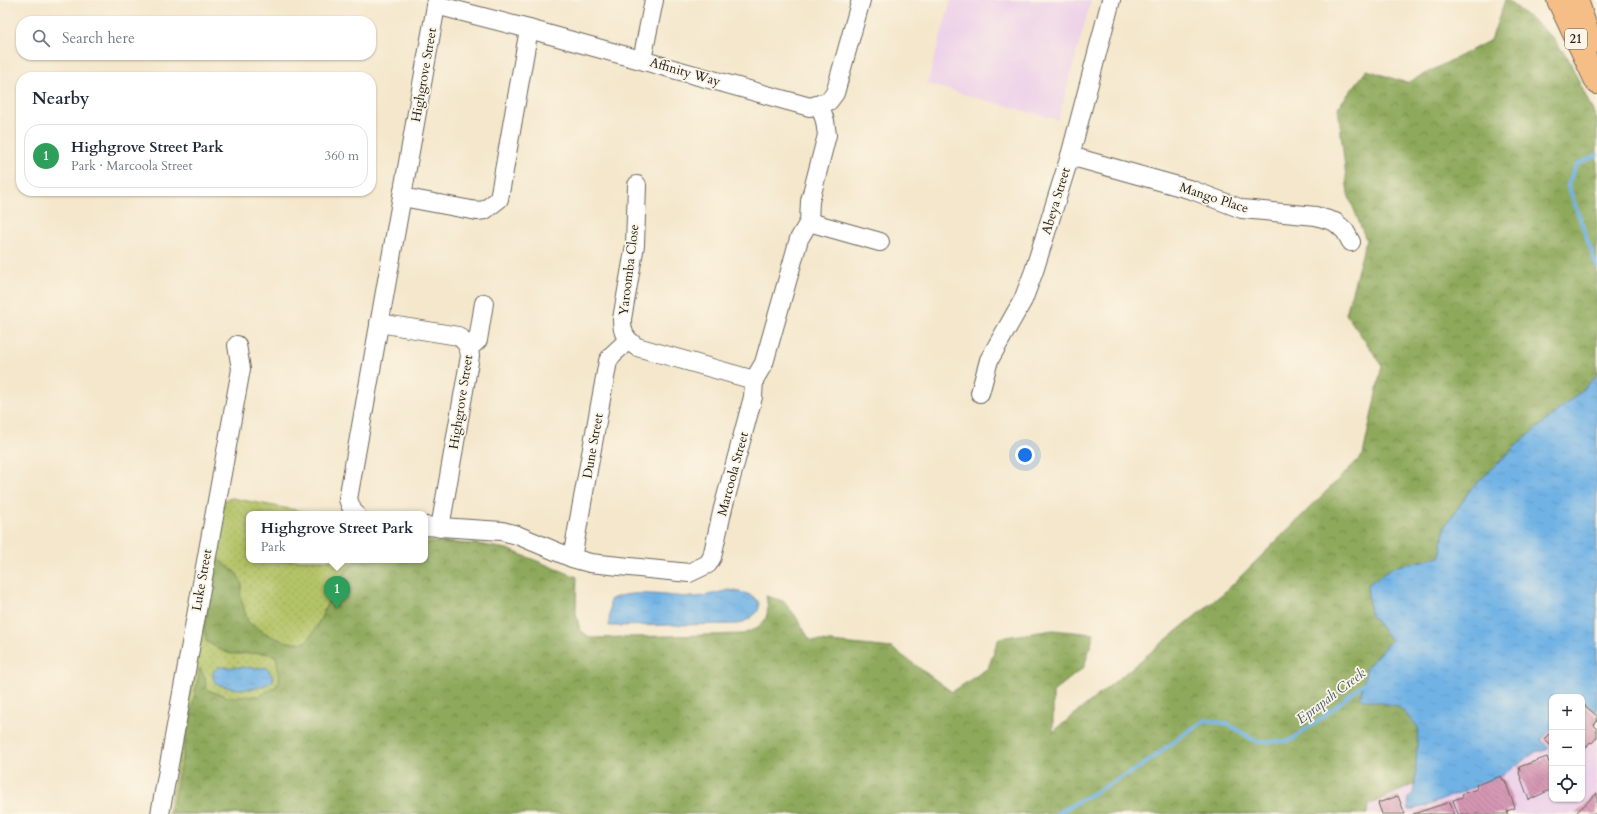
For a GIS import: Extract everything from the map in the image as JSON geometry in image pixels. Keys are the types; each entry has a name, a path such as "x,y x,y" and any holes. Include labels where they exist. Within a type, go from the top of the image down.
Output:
{"highway":[{"name":"21","path":"1566,4 1595,67"}],"street":[{"path":"642,60 654,0"},
{"path":"820,105 828,101 835,93 861,0"},
{"name":"Abeya Street","path":"980,393 989,360 1023,300 1034,271 1070,156 1111,0"},
{"name":"Affinity Way","path":"437,2 801,105 810,107 820,105"},
{"name":"Highgrove Street","path":"353,511 348,499 437,2"},
{"path":"402,197 476,211 485,210 499,199 529,29"},
{"name":"Marcoola Street","path":"433,527 502,531 517,535 572,558 590,563 689,573 708,564 712,557 723,508 754,398 754,380 764,363 799,239 809,222 810,201 827,135 825,121 820,105"},
{"name":"Mango Place","path":"1070,156 1192,190 1242,209 1316,216 1334,222 1345,231 1351,242"},
{"name":"Yaroomba Close","path":"627,340 622,330 622,319 635,245 637,185"},
{"path":"809,222 880,242"},
{"path":"469,348 478,340 484,303"},
{"name":"Highgrove Street","path":"379,323 458,336 469,348 470,356 433,527"},
{"path":"627,340 637,347 754,380"},
{"name":"Dune Street","path":"572,558 608,361 627,340"},
{"name":"Luke Street","path":"160,814 241,369 237,345"}],"shaded area":[{"path":"951,0 1091,0 1058,120 927,84"},
{"path":"1585,704 1597,714 1597,814 1328,814 1373,803 1415,784 1541,740 1549,732 1549,802 1585,802"}],"green space":[{"path":"1505,0 1508,0 1551,36 1568,58 1597,120 1597,375 1578,394 1517,445 1471,489 1445,526 1440,557 1393,567 1370,614 1391,640 1367,667 1398,706 1419,727 1415,784 1368,805 1367,814 171,814 200,668 205,678 207,690 228,697 259,696 276,687 280,679 276,656 259,653 231,654 206,641 204,629 217,558 236,573 242,583 240,595 248,622 262,631 283,641 298,643 306,642 319,621 335,587 342,577 356,563 428,563 428,543 477,544 507,549 577,577 576,614 580,630 591,638 743,634 761,625 764,621 767,611 766,596 783,601 795,615 810,640 892,648 952,692 988,668 999,638 1053,630 1094,634 1084,667 1053,692 1053,732 1227,590 1363,455 1382,365 1346,314 1366,240 1348,194 1338,107 1367,70 1407,83 1491,40"},
{"path":"232,498 300,511 246,511 246,563 428,563 428,540 481,545 433,814 168,814 224,500"}],"water":[{"path":"1597,375 1597,712 1585,704 1585,694 1549,694 1549,732 1541,740 1549,747 1543,751 1537,751 1501,776 1427,806 1409,810 1408,798 1413,793 1415,784 1418,727 1398,706 1360,699 1367,667 1391,640 1370,614 1367,585 1393,567 1440,557 1445,526 1471,489 1517,445 1578,394"},
{"path":"730,590 750,595 755,598 759,606 755,614 738,624 609,626 610,600 618,596 628,594 650,594 698,597"},
{"path":"218,667 267,668 274,679 261,687 246,689 230,688 216,684 213,678 213,672"}],"building":[{"path":"1585,706 1597,716 1597,721 1594,725 1597,729 1597,737 1592,743 1590,742 1585,749"},
{"path":"1549,734 1549,744 1544,739"},
{"path":"1547,757 1549,763 1549,790 1529,800 1519,773 1519,767"},
{"path":"1501,776 1503,780 1505,780 1515,808 1507,811 1508,814 1458,814 1453,800 1463,797 1462,794 1477,789 1476,785"},
{"path":"1597,793 1597,814 1575,814"},
{"path":"1398,796 1405,814 1382,814 1378,803"},
{"path":"1450,802 1454,814 1413,814"}],"waterway":[{"name":"Eprapah Creek","path":"1597,155 1576,165 1568,185 1597,267"},
{"name":"Eprapah Creek","path":"1056,814 1140,767 1187,732 1206,720 1228,724 1257,742 1289,741 1318,721 1368,680"}],"place":[{"name":"Highgrove Street Park","path":"337,609"}]}
